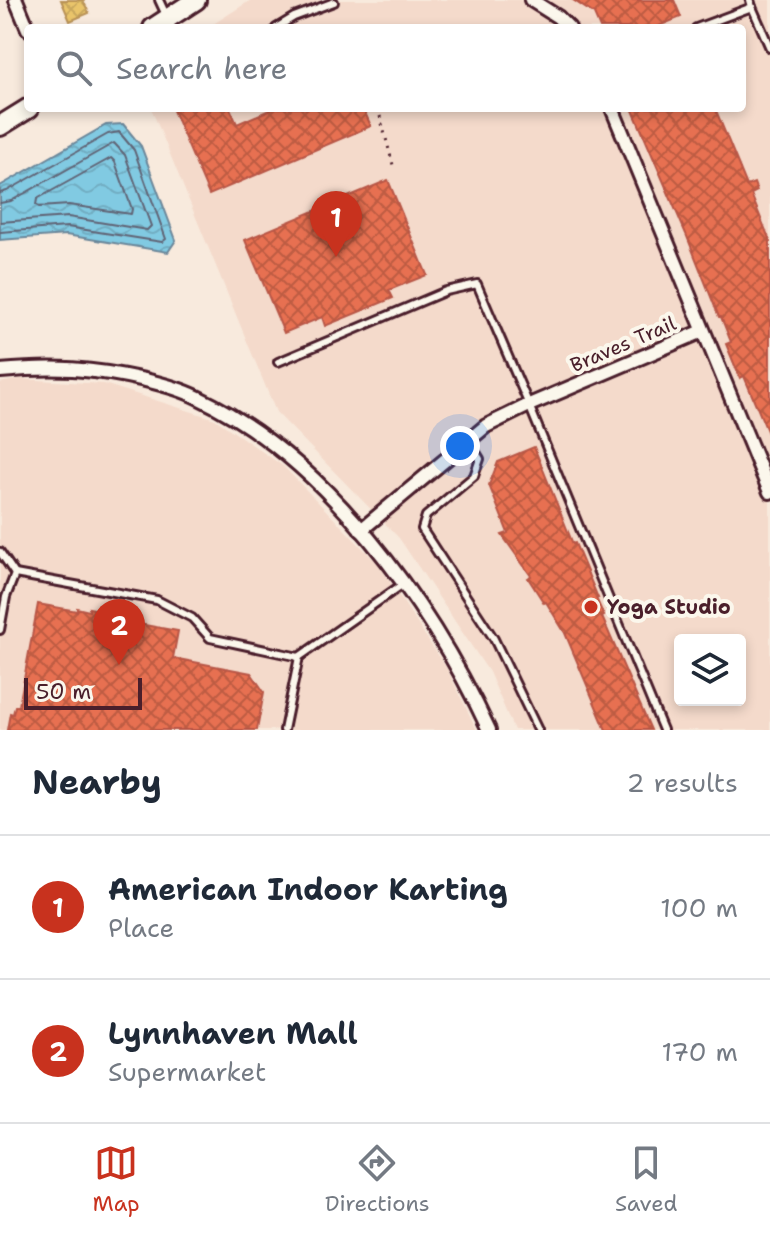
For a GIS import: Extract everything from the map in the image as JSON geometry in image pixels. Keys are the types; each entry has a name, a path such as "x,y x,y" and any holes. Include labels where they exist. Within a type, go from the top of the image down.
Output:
{"street":[{"path":"16,0 26,24"},
{"path":"165,24 196,0"},
{"path":"531,0 565,24"},
{"path":"0,126 24,111"},
{"name":"Braves Trail","path":"361,530 486,426 703,331 614,112"},
{"path":"703,331 770,492"},
{"path":"0,371 39,367 82,368 159,384 195,395 268,439 326,492 361,530 403,584 439,637 489,730"}],"lane":[{"path":"159,0 164,24"},
{"path":"283,24 334,2"},
{"path":"705,24 751,3 770,48"},
{"path":"278,362 446,291 477,284 663,730"},
{"path":"469,440 480,459 474,476 426,516 422,529 494,639 538,730"},
{"path":"0,552 15,574 157,600 192,618 210,638 299,657"},
{"path":"0,630 6,597 15,574"},
{"path":"284,730 299,657 403,584"}],"path":[{"path":"380,116 393,165"}],"shaded area":[{"path":"251,0 770,0 770,730 514,730 489,672 399,538 276,412 153,112 746,112 746,24 213,24"},
{"path":"20,379 104,384 215,419 283,466 379,565 447,669 477,730 0,730 0,383"}],"water":[{"path":"123,124 141,146 176,240 168,252 66,235 0,240 0,186 106,125"}],"building: Homes":[{"path":"61,0 83,0 89,13 70,21"}],"building: Shops":[{"path":"573,0 674,0 681,17 664,24 598,24 594,14"},
{"path":"174,112 232,112 237,124 265,112 365,112 371,126 209,195"},
{"path":"634,112 717,112 747,186 754,183 757,191 751,194 770,241 770,438 744,376 740,378 726,344 731,342"},
{"path":"388,180 427,275 389,290 393,298 325,326 322,317 284,333 245,240"},
{"path":"534,447 651,730 606,730 565,633 502,535 508,533 489,485 498,462"},
{"path":"38,604 77,611 77,608 89,611 89,608 130,616 140,621 139,624 178,631 173,658 251,673 264,692 257,730 7,730 10,713 13,714 15,706 19,706"}],"place":[{"name":"American Indoor Karting","path":"336,257"},
{"name":"Yoga Studio","path":"591,607"},
{"name":"Lynnhaven Mall","path":"119,665"}]}
